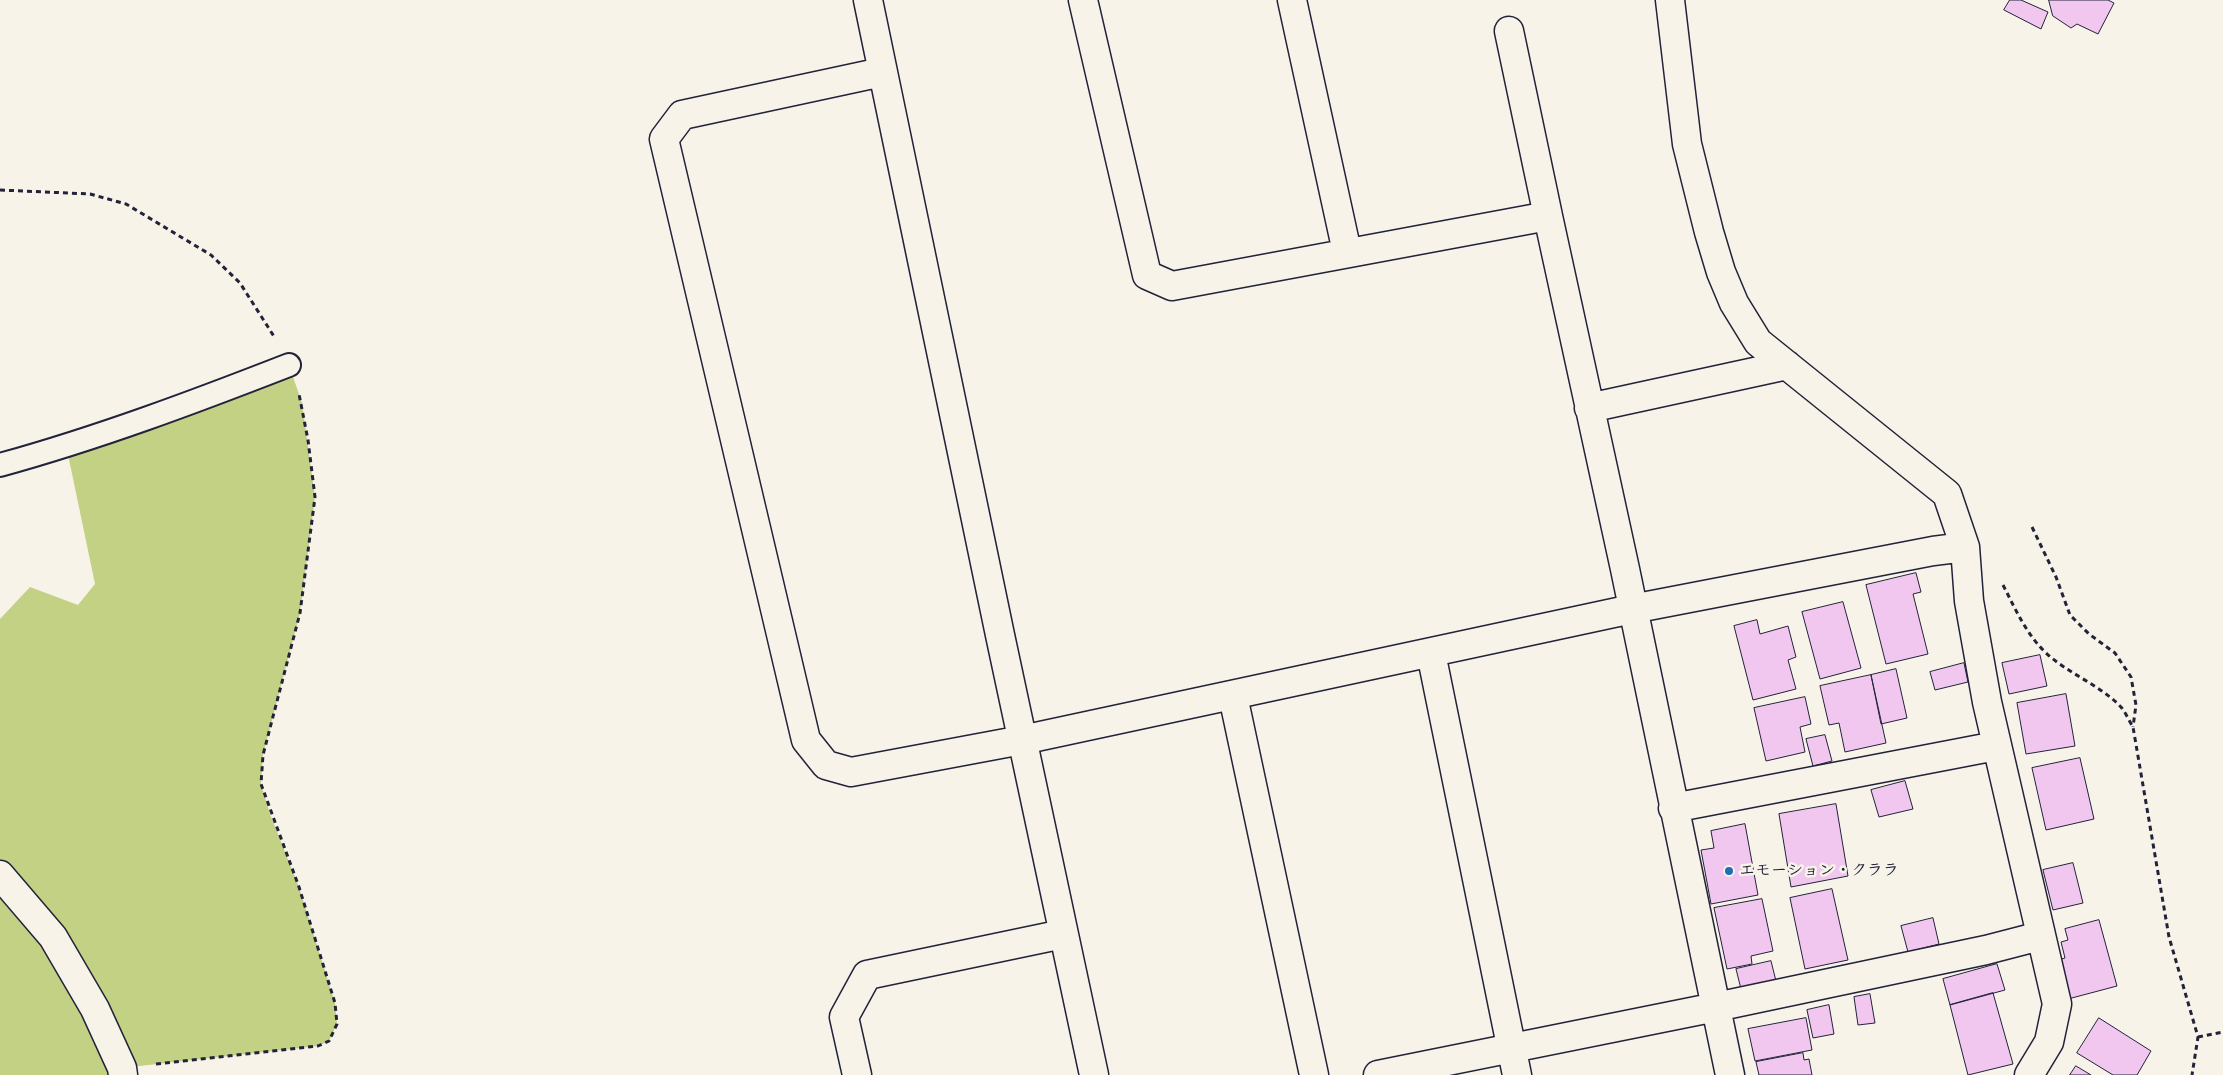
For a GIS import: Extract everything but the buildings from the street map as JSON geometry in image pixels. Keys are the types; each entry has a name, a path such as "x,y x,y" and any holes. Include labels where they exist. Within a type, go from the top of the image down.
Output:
{"street":[{"path":"868,0 1022,740 1094,1075"},
{"path":"1083,0 1147,275 1172,286 1548,216"},
{"path":"1292,0 1347,252"},
{"path":"1670,0 1687,144 1721,272 1734,303 1758,342 1948,494 1964,547 1968,601 1996,746 2036,906 2040,936 2057,1004 2049,1042 2029,1075"},
{"path":"1509,31 1730,1075"},
{"path":"882,72 682,115 664,139 806,740 826,765 851,772 1022,740 1632,609 1933,551 1964,547"},
{"path":"1589,408 1786,365"},
{"path":"1430,653 1517,1075"},
{"path":"1233,696 1314,1075"},
{"path":"1673,808 1996,746"},
{"path":"0,875 53,937 95,1009 123,1072"},
{"path":"857,1075 844,1017 867,975 1063,934"},
{"path":"1378,1075 1716,1007 1986,950 2040,936"}],"lane":[{"path":"0,465 112,430 289,365"}],"path":[{"path":"0,190 90,194 126,204 211,256 240,283 269,327 289,365 302,403 315,497 300,613 263,755 261,784 270,814 299,887 335,1003 338,1024 329,1041 318,1046 123,1072"},
{"path":"2032,528 2056,576 2070,615 2090,634 2115,653 2131,677 2136,705 2133,728 2169,937 2198,1037 2192,1075"},
{"path":"2003,584 2023,624 2044,651 2075,675 2110,697 2123,709 2133,728"},
{"path":"2198,1037 2223,1032"}],"green space":[{"path":"289,365 302,403 315,497 300,613 263,755 261,784 270,814 299,887 335,1003 337,1024 329,1041 318,1046 122,1068 110,1075 0,1075 0,619 30,587 78,605 95,584 66,445"}],"place":[{"name":"エモーション・クララ","path":"1729,871"}]}
